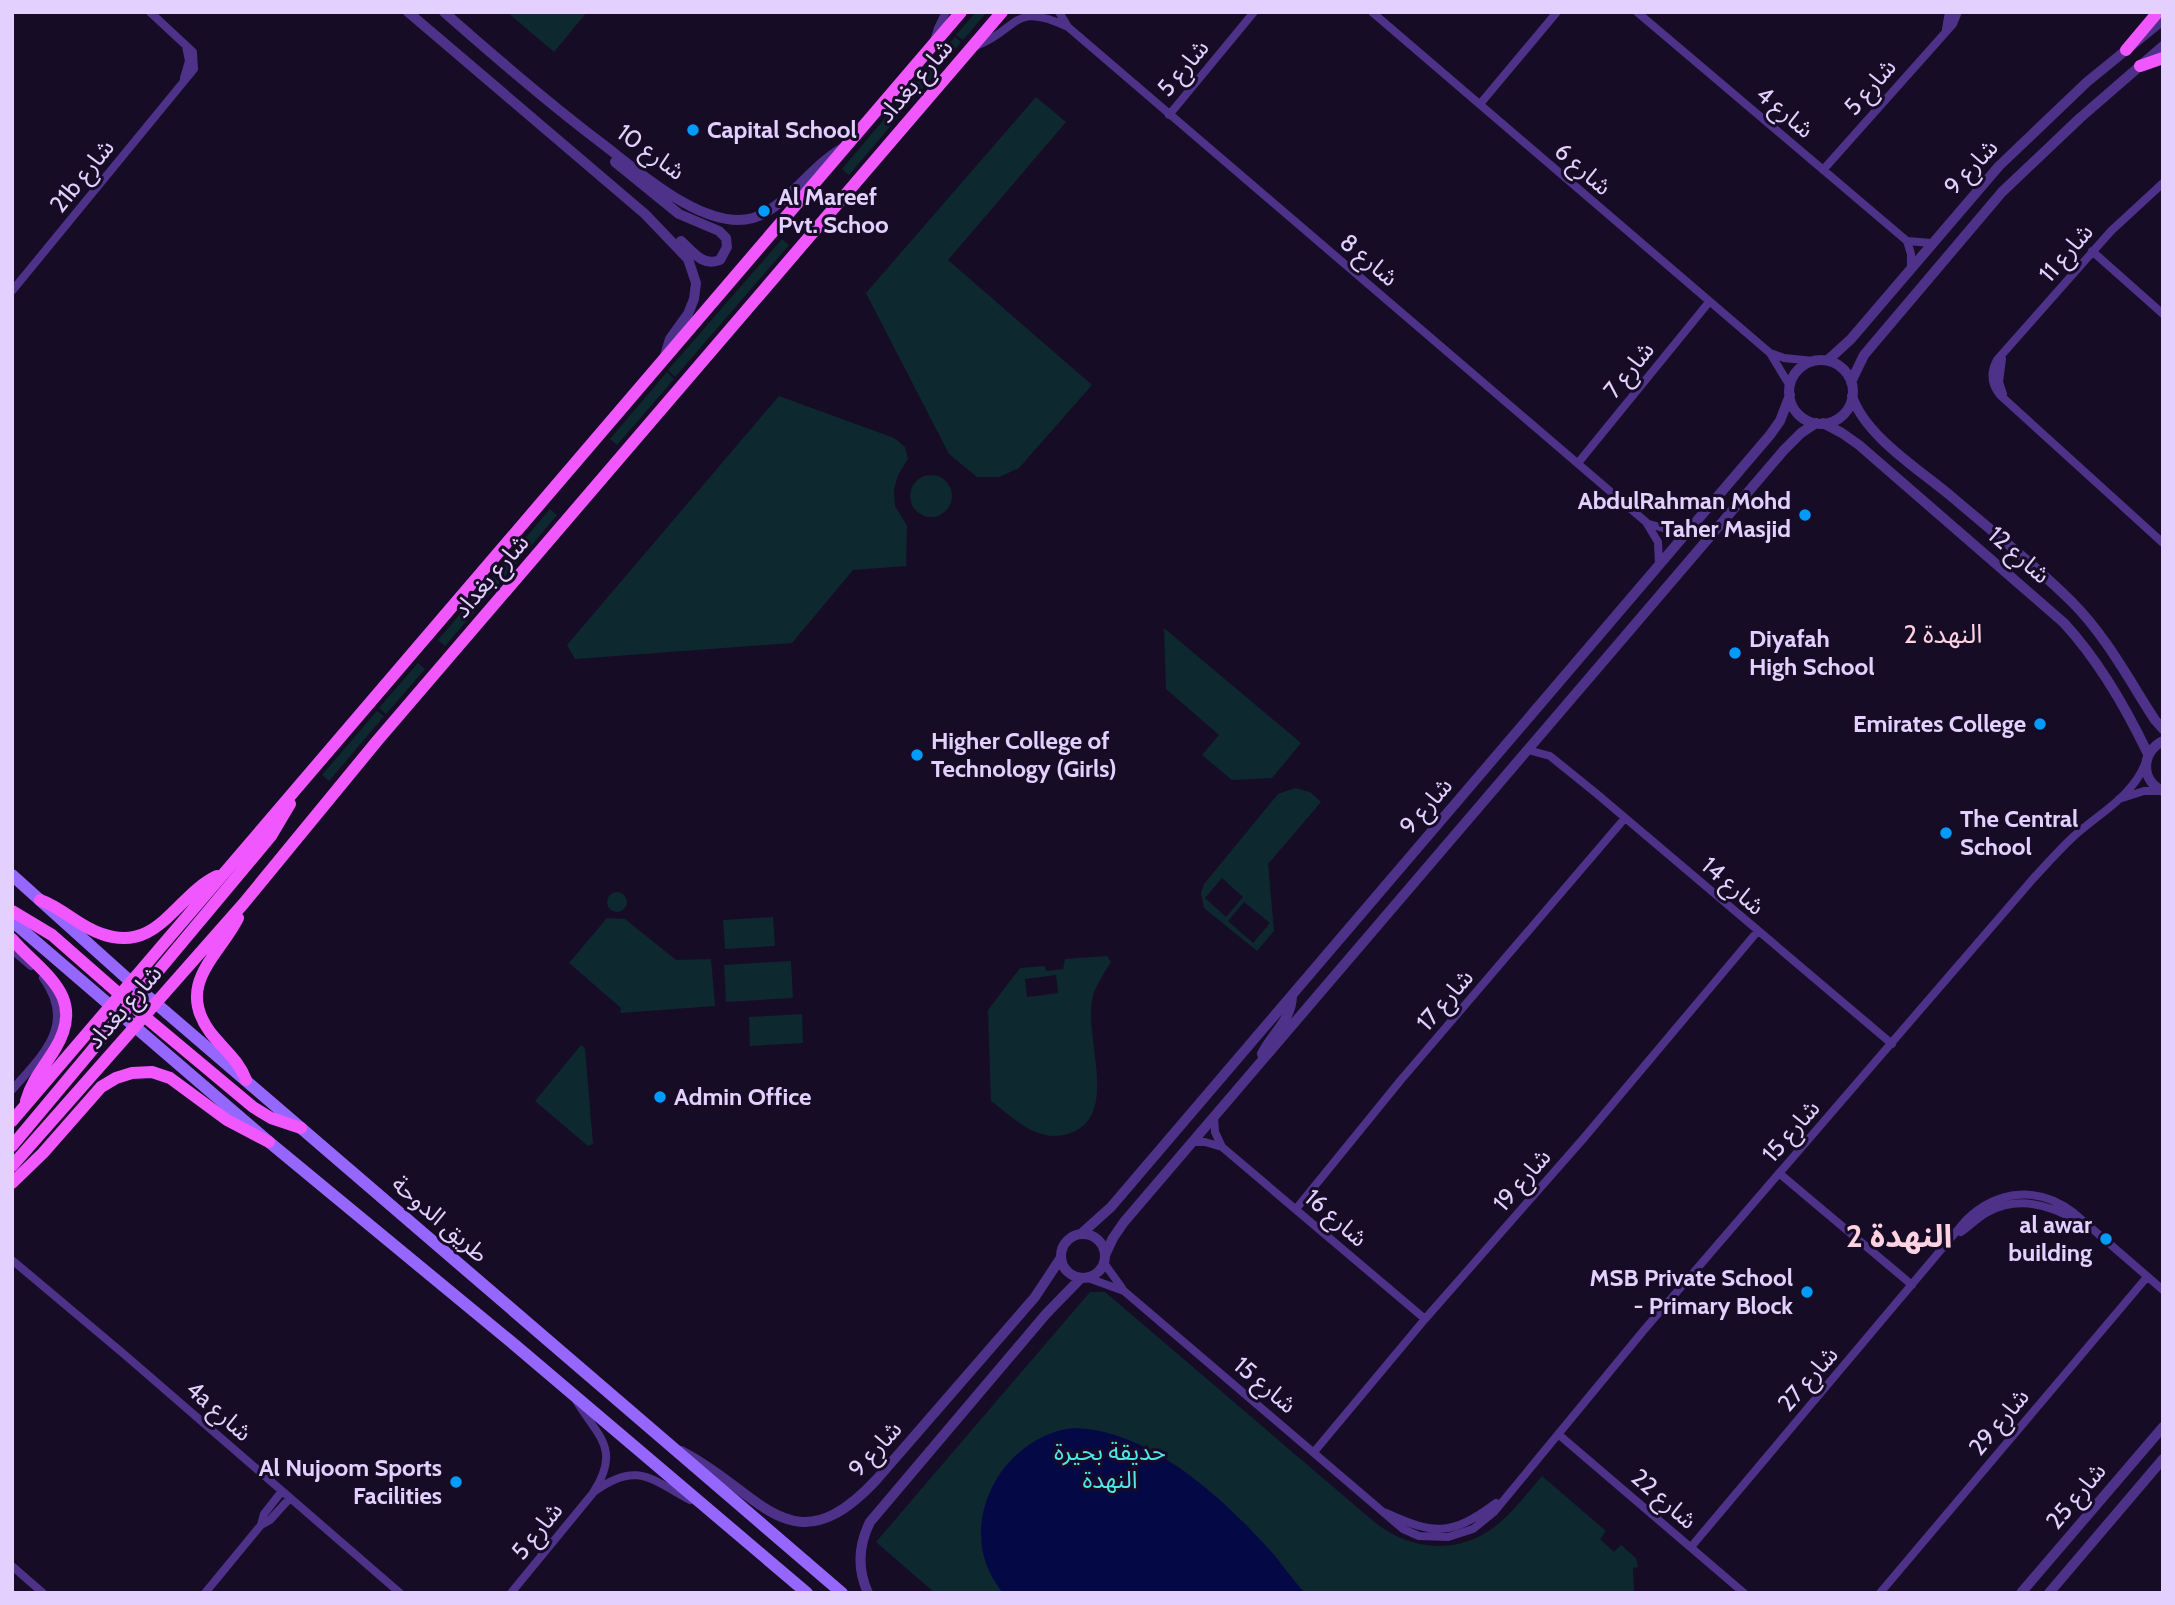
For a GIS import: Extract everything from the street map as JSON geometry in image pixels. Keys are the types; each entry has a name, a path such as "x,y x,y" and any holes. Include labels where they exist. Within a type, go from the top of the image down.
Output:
{"main road":[{"name":"شارع بغداد","path":"12,1121 961,12"},
{"name":"شارع بغداد","path":"12,1166 244,903 396,720 1002,12"},
{"path":"2126,50 2158,12"},
{"path":"2140,66 2163,58"},
{"path":"12,1146 271,836 298,787"},
{"path":"40,900 57,907 93,931 127,938 154,929 196,889 224,873"},
{"name":"طريق الدوحة","path":"12,876 155,1003 842,1593"},
{"path":"244,903 232,929 207,962 198,992 201,1014 207,1026 236,1059 246,1080"},
{"path":"12,911 52,935 253,1107 271,1118 301,1128"},
{"name":"طريق الدوحة","path":"12,921 269,1142 807,1593"},
{"path":"12,939 49,974 60,991 65,1011 62,1036 33,1081 26,1105"},
{"path":"12,1183 43,1153 101,1087 116,1078 138,1072 152,1072 170,1078 227,1120 269,1142"}],"street":[{"name":"21b شارع","path":"12,291 181,84 189,61 185,44 150,12"},
{"name":"شارع 10","path":"408,12 645,214 688,259 696,283 692,307 670,340 663,361"},
{"name":"شارع 10","path":"444,12 582,130 647,179 706,212 734,220 757,217 770,209 821,162 849,144"},
{"path":"933,44 938,27 947,12"},
{"name":"شارع 8","path":"1059,12 1068,27"},
{"name":"شارع 5","path":"1169,115 1254,12"},
{"name":"شارع 6","path":"1372,12 1770,353 1783,358 1813,361"},
{"path":"1480,104 1557,12"},
{"name":"شارع 4","path":"1637,12 1907,241"},
{"path":"1946,29 1949,12"},
{"name":"شارع 5","path":"1823,170 1952,24 1958,12"},
{"name":"شارع 8","path":"973,47 1022,17 1043,16 1068,27 1646,522 1658,542 1658,567"},
{"name":"شارع 9","path":"1828,360 1851,339 1975,192 2028,137 2087,82 2163,20"},
{"name":"شارع 9","path":"1851,382 1864,355 2002,192 2163,46"},
{"path":"582,130 657,198 688,219 723,234 727,243 726,252 716,262 701,260 645,214"},
{"name":"شارع 11","path":"2163,183 2092,251 1993,367 1992,374 1995,389 2163,543"},
{"path":"1911,267 1907,241 1931,243"},
{"path":"2092,251 2163,314"},
{"name":"شارع 7","path":"1578,463 1709,302"},
{"name":"شارع 6","path":"1770,353 1790,391"},
{"path":"1828,360 1838,364 1851,382 1850,404 1839,418 1819,423 1801,416 1795,410 1790,391 1794,375 1802,366 1813,361 1828,360"},
{"name":"شارع 9","path":"1081,1234 1111,1207 1694,525 1775,428 1784,413 1790,391"},
{"name":"شارع 12","path":"1852,396 1871,429 1985,524 2080,610 2107,644 2163,729"},
{"name":"شارع 9","path":"1105,1259 1118,1230 1214,1116 1784,450 1801,433 1819,423"},
{"name":"شارع 12","path":"1819,423 1842,433 1859,445 2064,624 2099,668 2122,704 2147,757 2147,775 2151,783 2163,791"},
{"path":"1646,522 1670,530 1694,525"},
{"name":"شارع 14","path":"1541,735 1550,756"},
{"path":"2147,757 2152,748 2163,741"},
{"name":"شارع 14","path":"1528,750 1550,756 1892,1044"},
{"name":"شارع 15","path":"1105,1259 1124,1291 1380,1510 1418,1526 1448,1528 1474,1520 1502,1499 2047,863 2135,782 2147,757"},
{"name":"شارع 15","path":"2119,799 2144,791 2163,791"},
{"name":"شارع 17","path":"1296,1209 1400,1081 1625,818"},
{"name":"شارع 19","path":"1314,1452 1757,932"},
{"path":"12,950 41,976 49,987 57,1011 56,1028 51,1043 12,1090"},
{"path":"1258,1066 1268,1044 1287,1019 1292,995"},
{"path":"1214,1116 1215,1132 1222,1147"},
{"path":"1193,1142 1222,1147"},
{"name":"شارع 16","path":"1222,1147 1425,1319"},
{"path":"1779,1173 1912,1285"},
{"name":"شارع 27","path":"1691,1547 1955,1236 1987,1212 2014,1203 2052,1207 2090,1228 2163,1290"},
{"path":"1081,1234 1095,1237 1100,1242 1105,1259 1095,1275 1085,1278 1067,1272 1060,1259 1063,1245 1068,1239 1081,1234"},
{"name":"شارع 9","path":"671,1446 711,1468 772,1513 800,1522 831,1518 860,1498 885,1471 1035,1297 1060,1259"},
{"name":"4a شارع","path":"12,1260 400,1593"},
{"name":"شارع 29","path":"1880,1593 2147,1277"},
{"name":"شارع 9","path":"868,1593 861,1574 860,1555 870,1522 1046,1314 1085,1278"},
{"name":"شارع 15","path":"1085,1278 1124,1291"},
{"name":"شارع 5","path":"511,1593 593,1493 605,1467 604,1442 572,1394"},
{"name":"شارع 25","path":"2021,1593 2163,1427"},
{"name":"شارع 22","path":"1558,1434 1744,1593"},
{"name":"شارع 25","path":"2049,1593 2163,1459"},
{"name":"شارع 5","path":"593,1493 622,1476 644,1474 706,1507"},
{"path":"261,1525 264,1514 282,1491"},
{"path":"205,1593 261,1525 274,1516 290,1498"},
{"path":"12,1566 43,1593"}],"green space":[{"path":"507,12 587,12 554,52"},
{"path":"976,12 987,12 963,40 956,35"},
{"path":"955,37 961,42 906,108 899,102"},
{"path":"1036,97 1066,122 948,260 1092,385 1019,468 999,477 977,477 949,454 866,293"},
{"path":"897,104 904,110 849,175 842,169"},
{"path":"782,239 789,245 675,377 668,370"},
{"path":"667,372 674,379 617,445 610,439"},
{"path":"779,396 894,438 905,447 908,459 898,475 894,490 895,506 907,526 906,566 853,570 792,643 575,659 567,645"},
{"path":"931,475 946,481 952,496 946,511 931,517 916,511 910,496 916,481"},
{"path":"550,509 557,515 502,580 495,574"},
{"path":"493,576 500,582 445,646 438,640"},
{"path":"1164,628 1301,743 1272,778 1232,780 1202,755 1219,735 1166,689"},
{"path":"418,663 425,669 386,714 379,708"},
{"path":"377,711 384,716 329,781 322,775"},
{"path":"1295,788 1310,792 1321,802 1268,864 1274,931 1257,951 1204,908 1201,893 1204,884 1278,794","holes":["1222,878 1243,897 1226,917 1205,898","1244,902 1270,923 1253,943 1228,921"]},
{"path":"617,892 624,895 627,902 624,909 617,912 610,909 607,902 610,895"},
{"path":"773,917 775,946 725,949 723,920"},
{"path":"607,918 625,919 676,960 711,959 715,1006 620,1013 621,1008 569,963"},
{"path":"1107,956 1111,962 1092,1001 1097,1074 1094,1109 1086,1122 1073,1132 1050,1136 1029,1128 991,1101 988,1010 1020,968 1045,966 1046,971 1063,969 1065,959","holes":["1056,975 1058,993 1027,997 1025,979"]},
{"path":"791,961 793,998 726,1002 724,965"},
{"path":"802,1014 803,1043 750,1046 749,1017"},
{"path":"581,1045 585,1048 593,1144 588,1146 535,1101"},
{"name":"حديقة بحيرة النهدة","path":"1090,1292 1105,1292 1386,1530 1401,1538 1434,1546 1466,1542 1497,1525 1542,1476 1606,1531 1600,1539 1614,1552 1621,1545 1636,1558 1638,1567 1633,1568 1634,1593 935,1593 876,1542"}],"shaded area":[{"path":"1073,1428 1101,1431 1128,1440 1155,1452 1180,1468 1248,1527 1305,1593 1003,1593 988,1569 981,1543 983,1516 990,1491 1004,1468 1023,1449 1046,1435"}],"place":[{"name":"Capital School","path":"693,130"},
{"name":"Al Mareef Pvt. Schoo","path":"764,211"},
{"name":"AbdulRahman Mohd Taher Masjid","path":"1805,515"},
{"name":"Diyafah High School","path":"1735,653"},
{"name":"Emirates College","path":"2040,724"},
{"name":"Higher College of Technology (Girls)","path":"917,755"},
{"name":"The Central School","path":"1946,833"},
{"name":"Admin Office","path":"660,1097"},
{"name":"al awar building","path":"2106,1239"},
{"name":"MSB Private School - Primary Block","path":"1807,1292"},
{"name":"Al Nujoom Sports Facilities","path":"456,1482"}],"district":[{"name":"النهدة 2","path":"1943,634"},
{"name":"النهدة 2","path":"1899,1236"}]}
